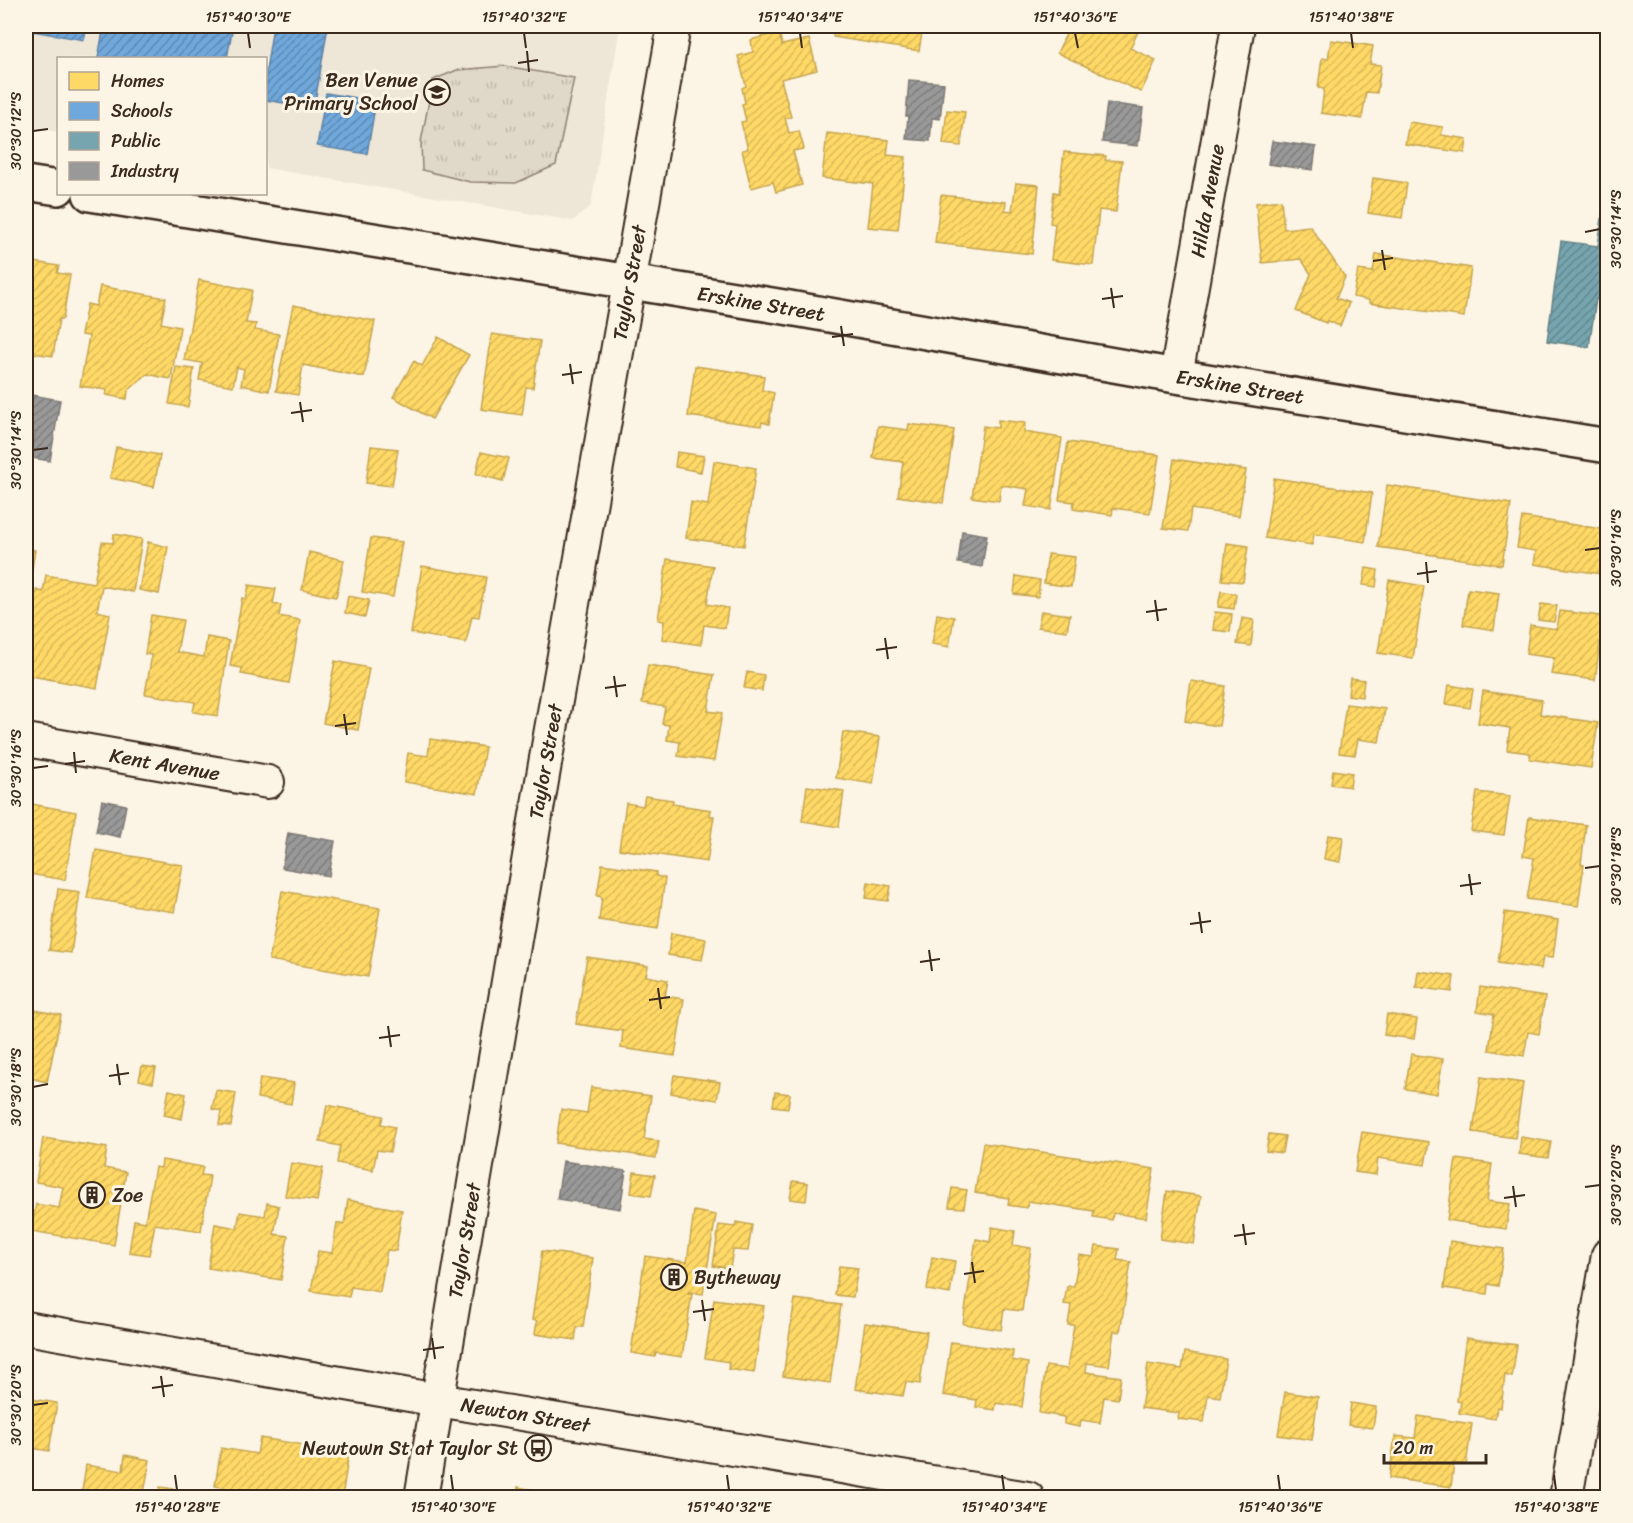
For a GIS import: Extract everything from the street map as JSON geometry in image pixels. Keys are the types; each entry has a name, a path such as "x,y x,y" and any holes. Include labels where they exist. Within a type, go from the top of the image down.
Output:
{"street":[{"name":"Taylor Street","path":"421,1497 535,821 674,26"},
{"name":"Hilda Avenue","path":"1176,376 1238,26"},
{"path":"26,183 57,188"},
{"name":"Erskine Street","path":"96,195 807,311 1176,376 1608,446"},
{"name":"Kent Avenue","path":"26,740 268,782"},
{"path":"1566,1497 1600,1340 1608,1255"},
{"name":"Newton Street","path":"26,1328 438,1400 1028,1497"}],"shaded area":[{"name":"Ben Venue Primary School","path":"26,26 620,26 591,206 573,221 267,168 267,57 57,57 57,132 26,126"}],"green space":[{"path":"505,66 574,78 556,165 516,183 470,182 422,170 421,142 433,80 457,70"}],"building: Homes":[{"path":"835,26 923,26 919,51 833,37"},
{"path":"1070,26 1141,26 1130,48 1156,60 1141,92 1057,53"},
{"path":"779,32 782,45 809,39 817,70 781,79 791,117 785,118 789,133 799,131 804,149 793,151 802,185 776,192 773,182 751,188 742,150 748,149 741,122 746,121 742,104 745,103 742,88 746,86 738,56 753,52 751,40"},
{"path":"1331,40 1373,46 1370,64 1381,65 1377,93 1366,92 1362,119 1321,113 1324,89 1318,88 1322,58 1328,59"},
{"path":"947,110 965,112 961,146 943,144"},
{"path":"1409,122 1443,127 1441,135 1467,139 1465,153 1405,144"},
{"path":"827,133 889,140 887,155 906,157 898,230 868,227 873,184 822,178"},
{"path":"1064,152 1106,156 1105,160 1122,161 1116,212 1099,210 1093,265 1051,260 1055,224 1050,223 1054,192 1059,193"},
{"path":"1373,178 1407,183 1402,218 1368,213"},
{"path":"1016,183 1039,185 1032,254 935,243 941,195 1006,202 1005,210 1012,211"},
{"path":"1281,200 1284,229 1310,226 1345,277 1336,298 1349,303 1340,326 1296,311 1311,274 1301,259 1262,263 1256,203"},
{"path":"26,252 30,252 28,261 59,266 57,273 70,275 63,319 59,319 53,356 26,352"},
{"path":"1376,254 1471,268 1464,317 1369,303 1369,300 1353,297 1358,270 1373,272"},
{"path":"199,280 252,290 246,323 256,324 255,330 279,334 269,391 241,385 244,369 237,367 233,386 199,380 202,363 184,360"},
{"path":"100,286 166,298 161,323 180,327 171,379 147,374 128,391 127,399 106,395 107,390 80,386 89,336 81,335 87,304 96,306"},
{"path":"293,305 375,321 364,377 303,365 298,395 276,391"},
{"path":"492,334 540,341 533,388 526,387 522,415 481,409"},
{"path":"438,337 469,355 432,419 393,397 414,361 422,366"},
{"path":"695,366 764,376 762,390 774,393 769,424 762,422 761,426 688,416"},
{"path":"176,367 194,369 188,407 169,404"},
{"path":"998,420 1025,423 1024,432 1062,438 1051,510 1025,506 1028,489 1001,485 999,501 972,497 983,426 998,428"},
{"path":"909,424 954,430 943,503 898,496 903,462 873,458 878,426 908,430"},
{"path":"1068,442 1159,455 1150,513 1113,508 1112,515 1073,509 1074,502 1059,500"},
{"path":"371,446 398,449 392,486 366,483"},
{"path":"116,447 160,455 154,487 110,478"},
{"path":"481,452 509,458 503,481 476,474"},
{"path":"677,452 704,456 701,472 675,467"},
{"path":"1174,459 1246,470 1239,516 1191,509 1188,531 1163,528"},
{"path":"714,461 756,468 744,546 686,538 691,502 708,505"},
{"path":"1274,478 1372,493 1365,542 1314,534 1312,545 1265,538"},
{"path":"1387,485 1511,504 1502,565 1378,547"},
{"path":"1522,517 1608,530 1608,575 1534,564 1536,551 1517,548"},
{"path":"114,534 142,539 133,592 102,586 97,611 110,614 97,688 26,675 26,651 36,590 43,592 46,575 94,583 102,542 113,543"},
{"path":"371,538 402,542 393,597 362,592"},
{"path":"148,542 168,547 159,594 139,590"},
{"path":"1227,543 1248,546 1243,582 1222,580"},
{"path":"26,548 35,550 26,606"},
{"path":"309,552 344,560 336,597 302,590"},
{"path":"1048,554 1075,557 1071,587 1044,583"},
{"path":"667,559 713,566 707,604 728,608 725,628 704,625 701,645 662,639 664,621 658,620"},
{"path":"422,566 486,577 479,617 472,616 466,643 411,633"},
{"path":"1366,568 1378,570 1376,587 1363,585"},
{"path":"1016,576 1040,580 1038,597 1014,594"},
{"path":"1389,580 1424,586 1413,658 1378,653"},
{"path":"249,585 276,589 273,604 281,605 279,616 300,620 289,683 241,674 242,668 230,666 242,598 246,599"},
{"path":"1468,589 1499,593 1494,630 1463,625"},
{"path":"1221,591 1236,594 1234,609 1218,607"},
{"path":"348,596 369,600 365,617 345,613"},
{"path":"1541,604 1557,606 1554,622 1538,620"},
{"path":"1041,611 1070,615 1067,631 1038,627"},
{"path":"1560,611 1608,617 1606,644 1600,643 1595,680 1551,674 1554,658 1526,654 1530,625 1557,629"},
{"path":"1215,612 1232,614 1230,632 1213,630"},
{"path":"937,614 954,617 949,647 932,644"},
{"path":"151,615 183,620 177,652 204,657 207,637 229,641 218,716 193,712 195,702 145,694 152,655 145,654"},
{"path":"1242,618 1254,620 1251,646 1237,644"},
{"path":"335,661 369,668 358,730 323,723"},
{"path":"648,665 714,675 708,711 722,713 714,761 678,756 680,742 667,740 669,725 662,724 665,707 642,703"},
{"path":"747,672 764,675 762,691 744,688"},
{"path":"1350,678 1364,680 1362,697 1348,695"},
{"path":"1191,681 1225,686 1219,726 1185,721"},
{"path":"1449,685 1473,689 1470,708 1446,704"},
{"path":"1483,691 1542,700 1540,714 1598,723 1591,768 1530,759 1530,753 1507,750 1510,728 1478,723"},
{"path":"1346,704 1385,709 1379,742 1358,739 1355,755 1339,753"},
{"path":"843,732 880,737 873,784 836,778"},
{"path":"430,739 485,747 477,794 404,782 408,753 428,756"},
{"path":"1333,770 1352,773 1350,787 1331,784"},
{"path":"807,786 844,791 839,827 802,821"},
{"path":"1477,792 1510,796 1504,835 1471,831"},
{"path":"645,796 673,800 672,804 711,810 710,816 714,816 707,862 619,849 626,803 643,806"},
{"path":"26,803 76,812 65,880 29,874 33,850 26,849"},
{"path":"1529,817 1586,825 1581,864 1584,865 1578,906 1527,899 1534,858 1523,856"},
{"path":"1328,835 1343,837 1340,862 1324,859"},
{"path":"96,850 183,865 174,912 87,898"},
{"path":"602,864 656,872 656,876 665,878 658,929 599,920 602,897 597,896"},
{"path":"868,882 891,886 888,901 866,898"},
{"path":"58,889 80,892 71,953 49,950"},
{"path":"282,891 380,908 368,977 269,960"},
{"path":"1505,912 1558,920 1553,958 1543,957 1541,969 1498,963"},
{"path":"671,933 706,939 702,960 668,955"},
{"path":"587,957 648,966 646,976 668,980 665,996 684,999 675,1056 621,1048 623,1031 576,1024"},
{"path":"1418,971 1454,976 1452,992 1416,987"},
{"path":"1480,987 1545,997 1539,1034 1528,1032 1524,1056 1489,1050 1494,1014 1477,1011"},
{"path":"35,1010 61,1015 47,1082 26,1077 26,1057"},
{"path":"1387,1014 1417,1019 1414,1039 1384,1035"},
{"path":"1411,1054 1443,1059 1437,1094 1405,1089"},
{"path":"142,1066 156,1068 153,1083 139,1080"},
{"path":"674,1075 720,1082 717,1100 671,1093"},
{"path":"1481,1077 1523,1083 1515,1138 1473,1132"},
{"path":"260,1078 294,1083 291,1104 257,1098"},
{"path":"591,1087 651,1096 644,1139 659,1141 656,1158 556,1143 561,1109 587,1113"},
{"path":"169,1090 186,1094 182,1119 164,1115"},
{"path":"216,1090 236,1093 231,1126 219,1125 221,1111 212,1109"},
{"path":"775,1092 790,1094 788,1108 773,1106"},
{"path":"327,1105 383,1116 381,1124 395,1127 390,1152 377,1150 373,1170 337,1163 340,1146 320,1142"},
{"path":"1362,1132 1429,1142 1425,1165 1378,1158 1376,1175 1355,1172"},
{"path":"1269,1134 1285,1136 1282,1153 1266,1151"},
{"path":"1521,1137 1551,1142 1548,1158 1519,1154"},
{"name":"Zoe","path":"43,1138 107,1148 104,1168 126,1172 114,1245 31,1231 36,1204 59,1208 63,1187 36,1182"},
{"path":"983,1143 1154,1169 1146,1218 1113,1213 1112,1220 1093,1217 1094,1211 1028,1201 1027,1208 1008,1205 1009,1198 975,1193"},
{"path":"1456,1159 1492,1164 1487,1201 1510,1204 1506,1229 1447,1220"},
{"path":"162,1160 203,1167 201,1175 210,1176 201,1231 155,1224 149,1255 129,1252 134,1220 145,1222 155,1167 161,1168"},
{"path":"291,1163 323,1168 317,1201 285,1196"},
{"path":"634,1172 655,1175 651,1196 631,1193"},
{"path":"793,1181 808,1183 806,1201 790,1199"},
{"path":"952,1188 967,1190 964,1208 949,1207"},
{"path":"1167,1191 1201,1196 1194,1244 1160,1239"},
{"path":"348,1200 402,1210 396,1251 387,1250 380,1292 351,1287 349,1297 311,1291 318,1251 332,1253 337,1223 344,1225"},
{"path":"267,1203 279,1206 274,1234 288,1236 281,1280 208,1268 215,1224 237,1228 240,1212 265,1216"},
{"name":"Bytheway","path":"694,1211 716,1215 703,1294 689,1292 688,1294 692,1294 682,1357 656,1353 655,1357 631,1353 645,1256 687,1262"},
{"path":"736,1222 752,1225 748,1251 733,1250 730,1268 713,1266 719,1225 735,1227"},
{"path":"992,1227 1015,1231 1013,1245 1031,1248 1022,1311 1004,1309 1001,1330 963,1324 976,1239 990,1242"},
{"path":"1450,1241 1504,1249 1498,1286 1488,1284 1487,1294 1444,1288"},
{"path":"1096,1246 1119,1249 1117,1260 1131,1262 1120,1332 1114,1331 1109,1366 1087,1363 1086,1372 1121,1377 1118,1399 1104,1397 1100,1423 1081,1420 1080,1427 1064,1424 1064,1417 1039,1413 1046,1366 1067,1369 1074,1325 1068,1325 1071,1305 1064,1304 1067,1286 1074,1286 1079,1255 1094,1257"},
{"path":"542,1251 593,1258 583,1327 577,1327 575,1340 535,1334 537,1321 532,1320"},
{"path":"932,1257 955,1261 950,1294 927,1290"},
{"path":"839,1266 858,1268 853,1297 835,1295"},
{"path":"714,1299 764,1306 754,1373 728,1369 729,1362 705,1358"},
{"path":"795,1299 841,1305 830,1383 783,1376"},
{"path":"865,1323 927,1332 920,1384 906,1382 903,1396 855,1389"},
{"path":"1466,1338 1517,1345 1512,1377 1505,1375 1501,1408 1497,1407 1495,1419 1459,1413 1461,1402 1457,1401"},
{"path":"951,1342 1013,1351 1012,1360 1028,1363 1022,1407 996,1403 995,1410 976,1407 977,1400 943,1395"},
{"path":"1185,1352 1226,1359 1220,1397 1208,1395 1204,1422 1178,1419 1179,1413 1141,1408 1148,1364 1182,1369"},
{"path":"1285,1392 1318,1397 1312,1440 1278,1435"},
{"path":"26,1398 57,1403 49,1451 26,1447"},
{"path":"1351,1403 1376,1407 1373,1428 1348,1425"},
{"path":"1418,1416 1472,1424 1466,1465 1454,1463 1451,1487 1389,1478 1395,1436 1415,1438"},
{"path":"260,1438 349,1452 342,1498 283,1498 215,1486 221,1448 257,1454"},
{"path":"125,1455 150,1460 143,1498 81,1498 86,1465 123,1471"},
{"path":"160,1487 173,1489 172,1498 158,1498"},
{"path":"518,1487 573,1498 516,1498"}],"building: Schools":[{"path":"27,26 87,26 84,40 26,30"},
{"path":"104,26 233,26 227,57 98,57"},
{"path":"273,26 328,26 314,108 267,100 267,64"},
{"path":"326,93 376,101 367,154 317,146"}],"building: Public":[{"path":"1604,204 1608,204 1608,300 1596,299 1589,347 1547,341 1561,241 1598,246"}],"building: Industry":[{"path":"909,80 944,83 940,119 932,118 930,141 906,139"},
{"path":"1107,103 1143,108 1138,146 1102,142"},
{"path":"1272,141 1316,147 1313,170 1268,164"},
{"path":"26,394 60,400 50,461 31,458 35,433 26,431"},
{"path":"962,531 987,535 982,567 958,563"},
{"path":"102,800 126,805 120,837 96,832"},
{"path":"288,833 335,841 329,876 282,868"},
{"path":"563,1161 626,1171 620,1209 557,1199"}],"place":[{"name":"Ben Venue Primary School","path":"437,92"},
{"name":"Zoe","path":"92,1195"},
{"name":"Bytheway","path":"674,1277"},
{"name":"Newtown St at Taylor St","path":"538,1448"}]}
